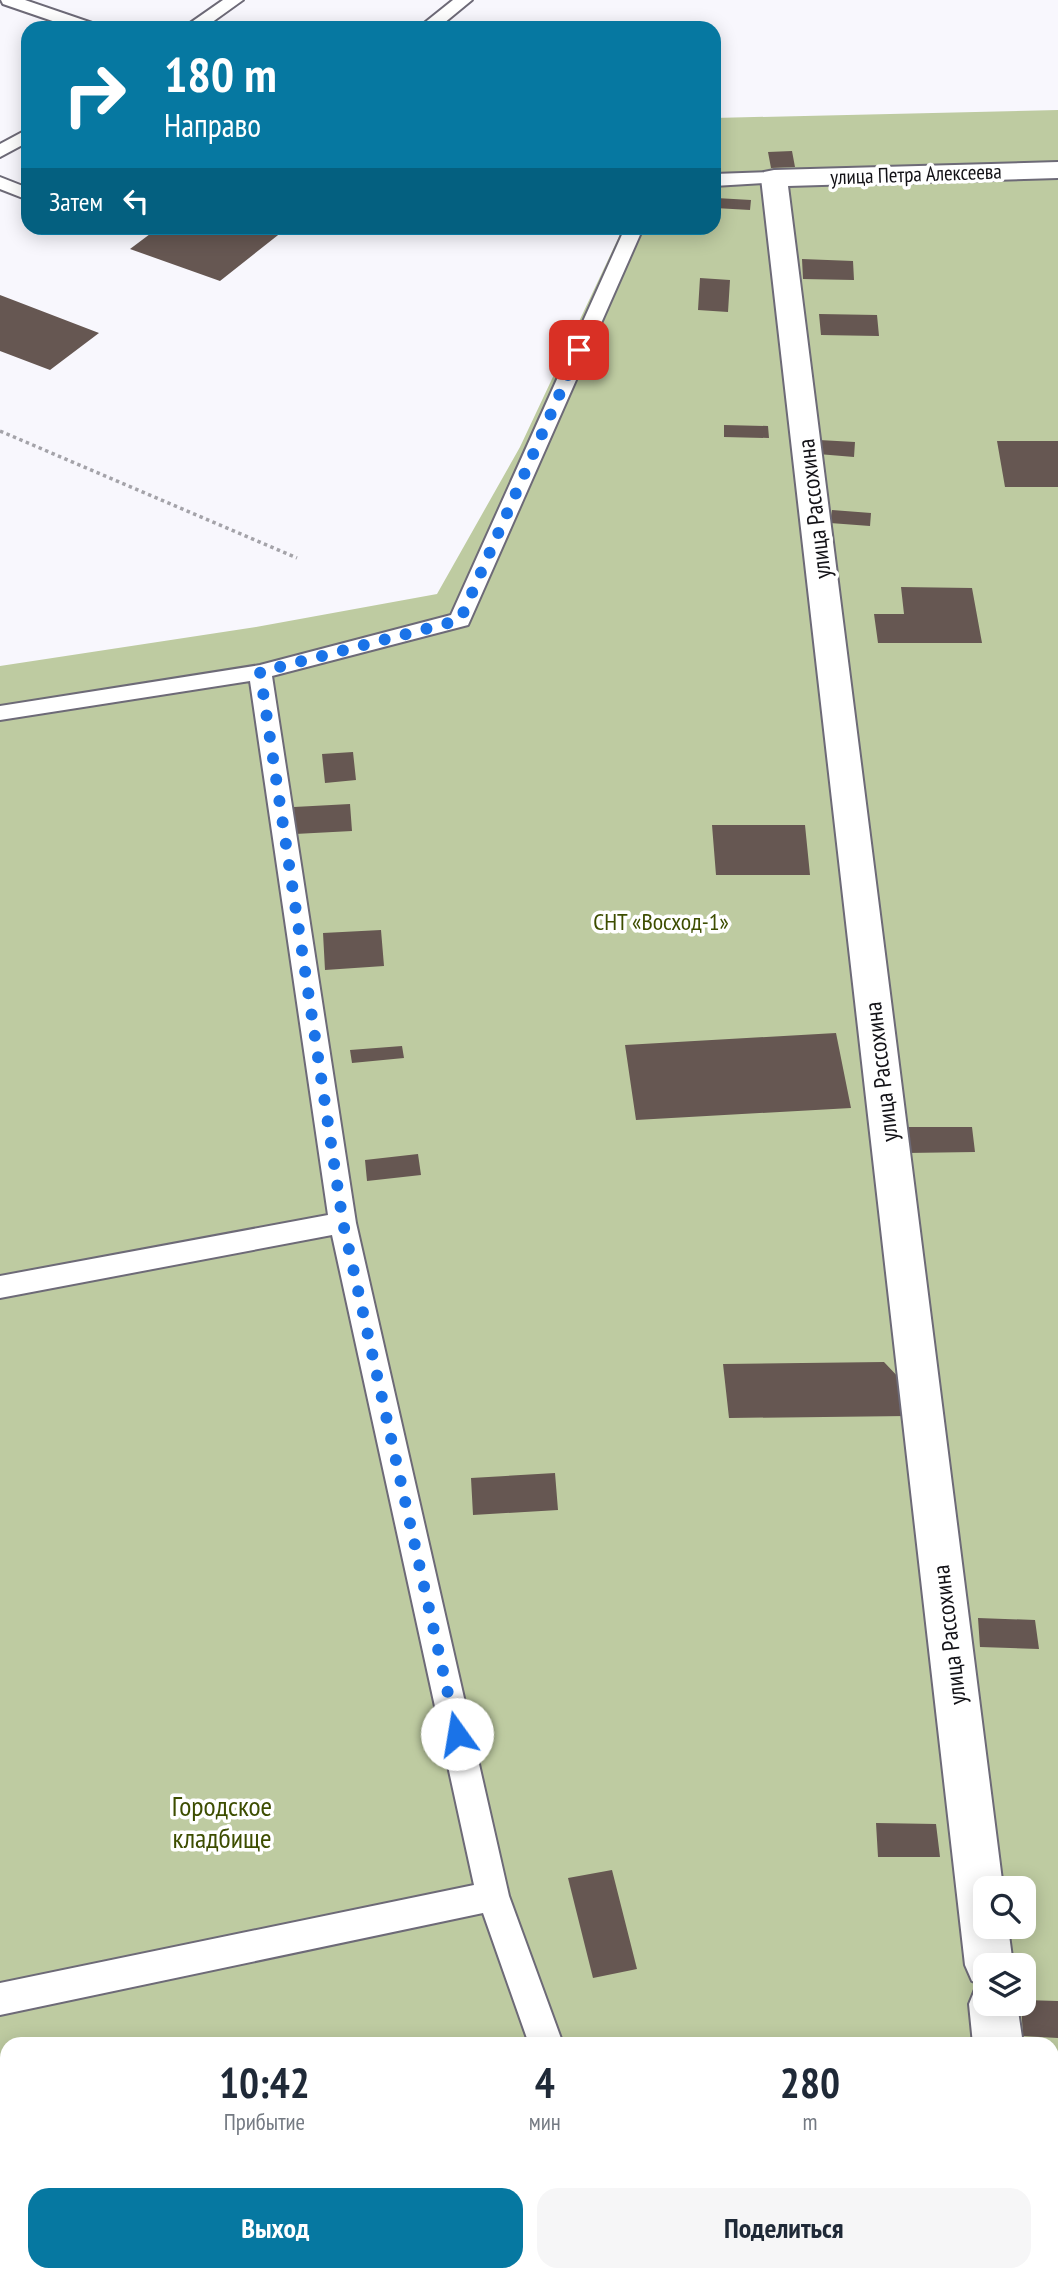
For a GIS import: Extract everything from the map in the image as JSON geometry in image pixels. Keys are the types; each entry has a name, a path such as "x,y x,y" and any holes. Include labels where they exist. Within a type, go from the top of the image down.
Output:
{"street":[{"name":"улица Петра Алексеева","path":"774,178 1058,170"},
{"name":"улица Рассохина","path":"774,178 988,1953"},
{"path":"994,2016 997,2037"}],"lane":[{"path":"9,0 69,21"},
{"path":"203,21 235,0"},
{"path":"437,21 464,0"},
{"path":"0,152 21,138"},
{"path":"721,180 774,178"},
{"path":"0,183 21,191"},
{"path":"0,713 260,672 460,620 631,235"},
{"path":"260,672 343,1223 493,1896 544,2037"},
{"path":"0,1287 343,1223"},
{"path":"0,1999 493,1896"}],"path":[{"path":"0,431 297,558"}],"green space":[{"name":"СНТ «Восход-1»","path":"1058,110 1058,2037 0,2037 0,666 256,627 437,594 520,447 620,235 721,235 721,118"}],"building":[{"path":"792,151 795,167 771,168 768,152"},
{"path":"721,198 751,200 750,210 721,208"},
{"path":"149,235 278,235 220,281 130,249"},
{"path":"802,259 853,261 854,280 803,279"},
{"path":"700,278 730,280 728,312 698,310"},
{"path":"0,295 99,333 50,370 0,351"},
{"path":"819,314 877,315 879,336 821,335"},
{"path":"724,425 768,426 769,438 724,437"},
{"path":"819,440 855,442 854,457 818,454"},
{"path":"997,441 1058,441 1058,487 1005,487"},
{"path":"832,510 871,513 870,526 830,523"},
{"path":"901,587 972,588 982,643 878,643 874,614 904,614"},
{"path":"353,752 356,780 325,783 322,754"},
{"path":"350,804 352,831 295,834 294,807"},
{"path":"712,825 805,825 810,875 716,875"},
{"path":"381,930 384,966 325,970 323,933"},
{"path":"836,1033 851,1108 636,1120 625,1045"},
{"path":"402,1046 404,1058 352,1063 350,1050"},
{"path":"904,1127 972,1127 975,1152 906,1153"},
{"path":"418,1154 421,1175 367,1181 365,1160"},
{"path":"884,1362 903,1382 908,1416 729,1418 723,1364"},
{"path":"555,1473 558,1510 473,1515 471,1478"},
{"path":"978,1618 1035,1620 1039,1649 980,1647"},
{"path":"876,1823 936,1824 940,1857 878,1857"},
{"path":"612,1870 637,1969 593,1978 568,1878"},
{"path":"1036,2000 1058,2001 1058,2037 1023,2036 1022,2016 1036,2016"}],"route":[{"path":"457,1734 343,1223 260,672 460,620 579,350"}],"park label":[{"name":"Городское кладбище","path":"222,1821"}]}
